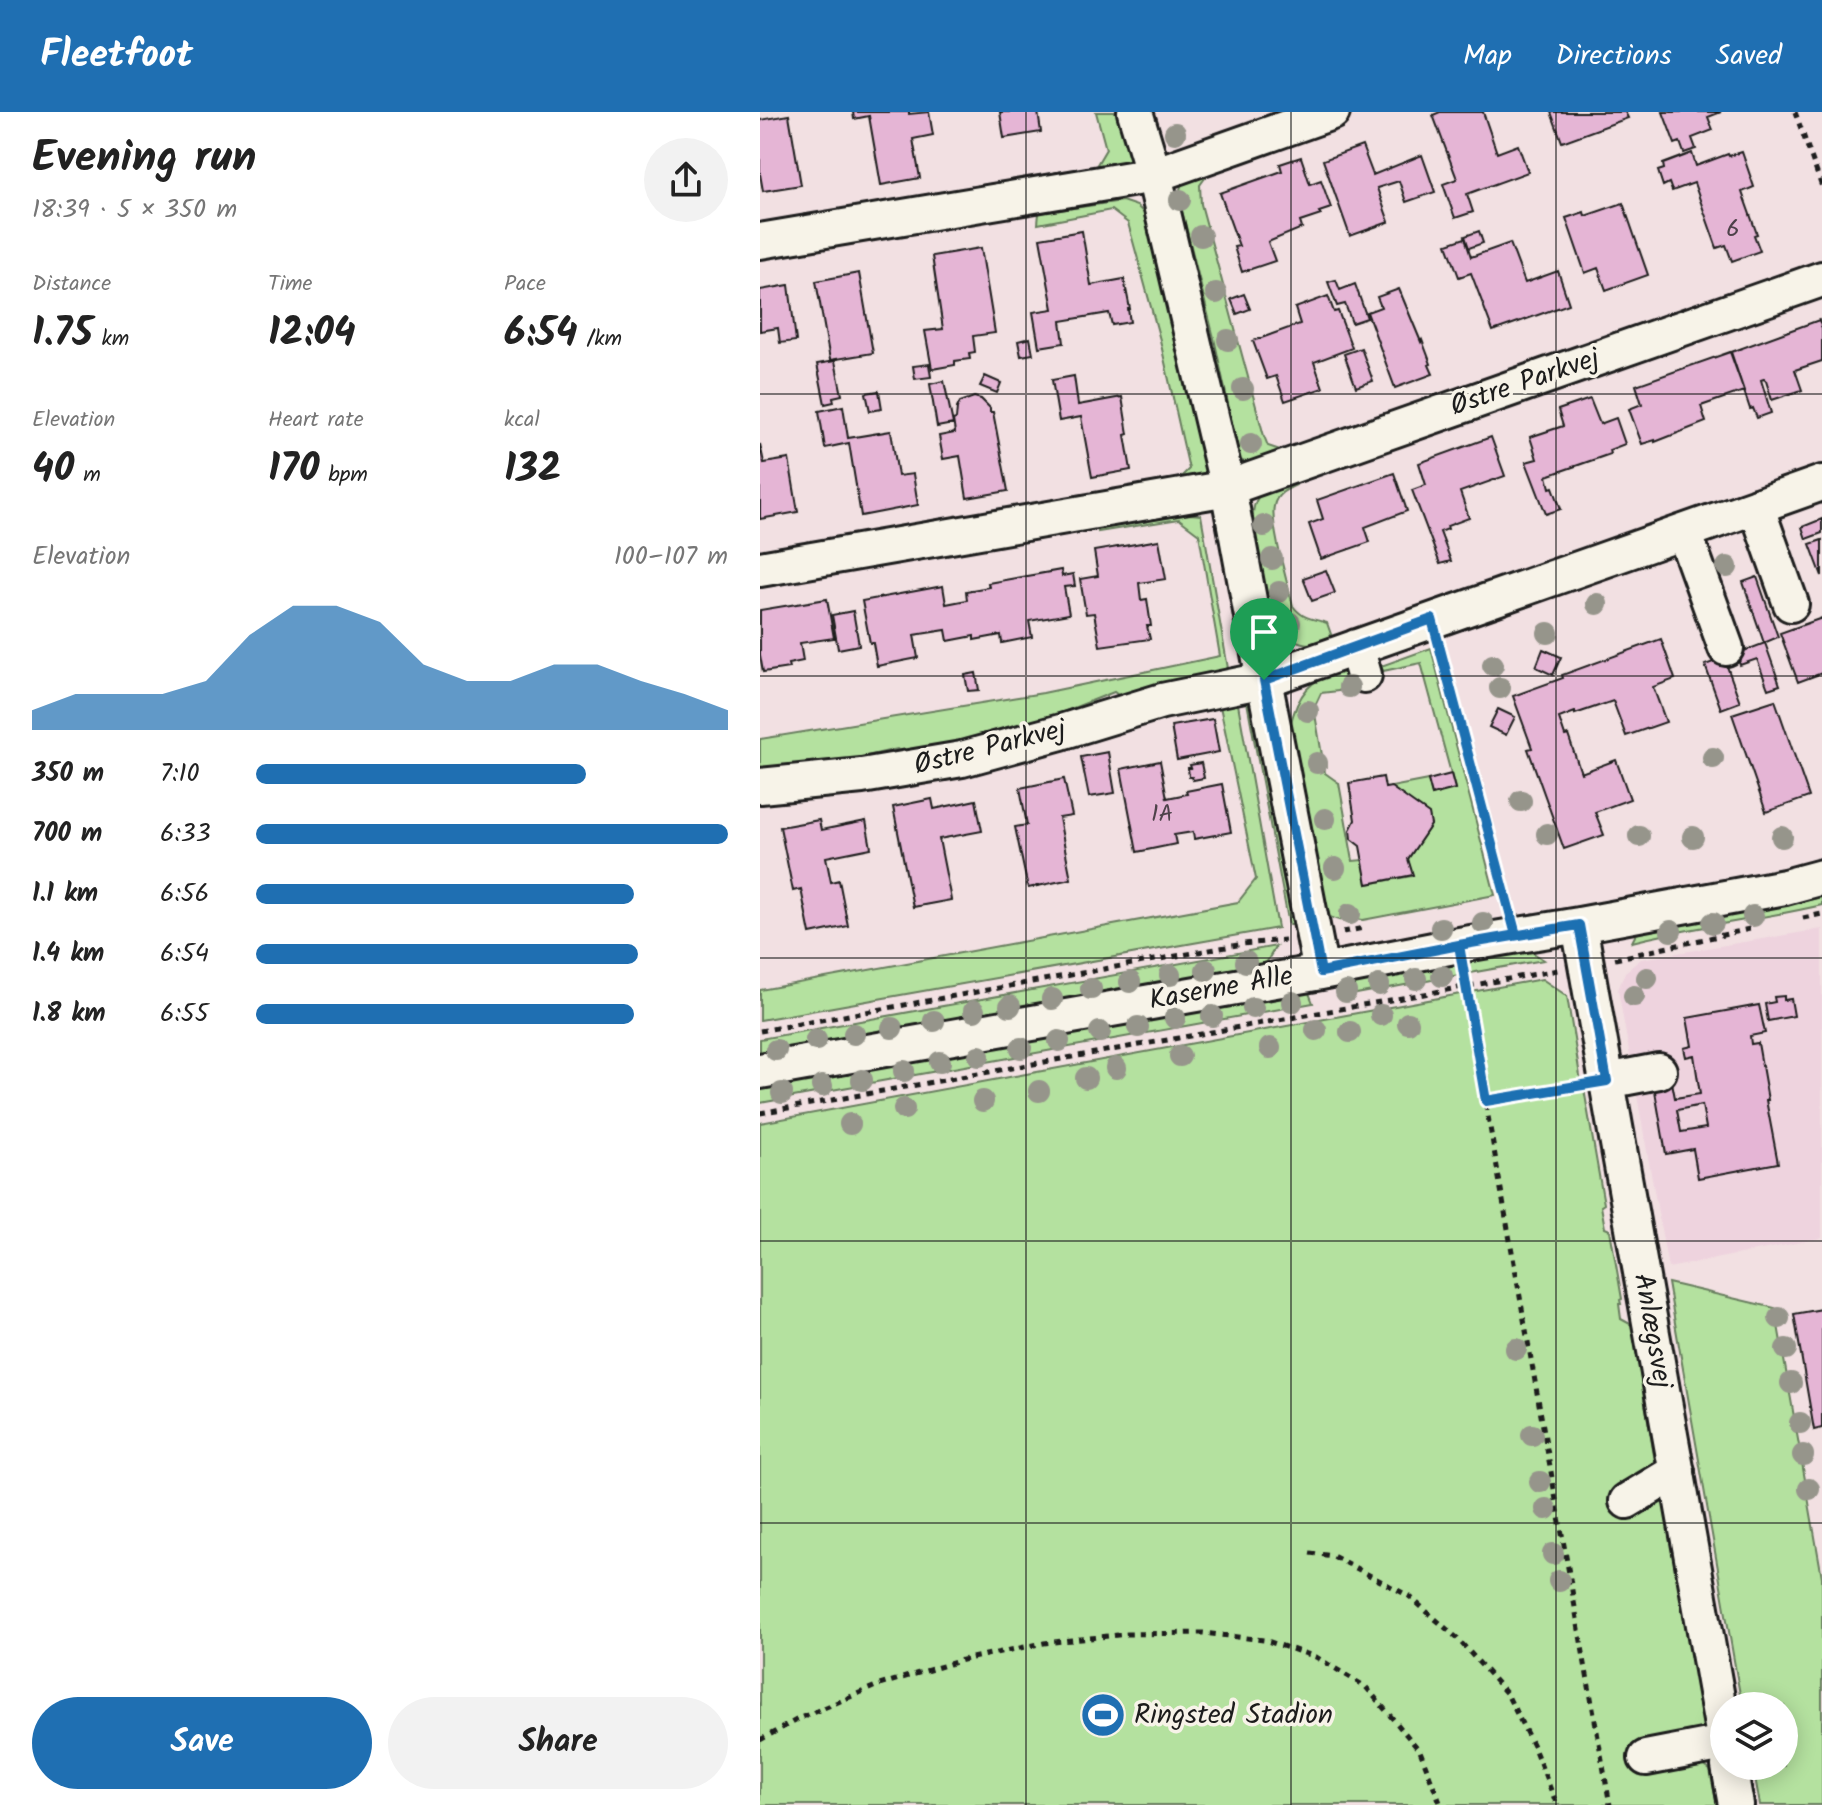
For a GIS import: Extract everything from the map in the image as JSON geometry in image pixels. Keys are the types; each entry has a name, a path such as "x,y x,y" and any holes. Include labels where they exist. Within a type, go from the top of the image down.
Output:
{"street":[{"path":"1135,112 1154,175 1228,488 1321,972"},
{"path":"760,241 1154,175 1332,112"},
{"name":"Østre Parkvej","path":"760,569 1228,488 1822,279"},
{"name":"Østre Parkvej","path":"760,786 862,776 962,759 1162,701 1360,661 1432,619 1822,483"},
{"path":"1756,506 1791,604"},
{"path":"1684,532 1726,648"},
{"name":"Kaserne Alle","path":"760,1071 1579,925 1785,887 1822,877"},
{"name":"Anlægsvej","path":"1579,925 1716,1692"},
{"path":"1607,1081 1659,1071"},
{"path":"1627,1501 1677,1471"},
{"path":"1646,1758 1710,1743"},
{"path":"1732,1780 1736,1805"}],"path":[{"path":"1795,112 1822,187"},
{"path":"1432,619 1516,935"},
{"path":"1794,920 1822,914"},
{"path":"760,1113 1586,965 1766,925"},
{"path":"1459,945 1610,1805"},
{"path":"1486,1101 1607,1081"},
{"path":"1310,1553 1333,1556 1409,1596 1457,1638 1507,1694 1534,1748 1557,1805"},
{"path":"760,1740 800,1718 876,1686 962,1660 1044,1643 1127,1634 1203,1633 1264,1640 1316,1657 1366,1687 1420,1751 1441,1805"}],"shaded area":[{"path":"1822,929 1822,1238 1668,1268 1618,990 1625,972 1641,959"}],"green space":[{"path":"1096,112 1118,112 1132,158 1123,168 1093,178 1091,167 1096,166 1106,149"},
{"path":"1208,174 1200,185 1201,204 1264,436 1268,446 1280,450 1280,457 1252,465 1240,460 1179,192 1183,181"},
{"path":"1122,201 1137,206 1147,216 1208,464 1204,477 1178,480 1189,469 1160,340 1128,223 1111,210 1038,224 1039,213"},
{"path":"1295,479 1296,485 1277,498 1273,515 1293,606 1305,616 1327,623 1333,640 1313,644 1297,641 1285,633 1276,621 1265,588 1254,526 1254,505 1260,495"},
{"path":"1201,515 1229,674 1127,702 1114,692 1058,714 1058,723 911,759 897,749 858,758 847,769 760,775 760,739 1043,693 1220,656 1199,534 1179,519 1098,532 1098,528"},
{"path":"1431,648 1495,895 1363,920 1332,918 1327,915 1290,726 1293,715 1307,689 1342,667 1348,690 1321,693 1314,708 1325,773 1339,783 1353,861 1363,860 1367,884 1412,876 1408,859 1431,825 1391,787 1428,780 1432,795 1455,788 1421,663 1383,671 1381,666"},
{"path":"1247,702 1254,708 1293,925 1289,925"},
{"path":"1238,704 1278,928 760,1020 760,990 1238,902 1256,879 1220,706"},
{"path":"1822,897 1822,905 1632,942 1636,934 1659,927"},
{"path":"1276,946 1266,963 760,1056 760,1039"},
{"path":"1527,949 1544,960 1470,973 1467,960"},
{"path":"1456,962 1459,975 1340,997 1337,983"},
{"path":"1542,979 1567,996 1579,1083 1584,1089 1604,1204 1601,1206 1605,1228 1610,1230 1622,1299 1619,1304 1621,1319 1632,1325 1656,1467 1653,1497 1664,1500 1705,1731 1699,1762 1710,1770 1717,1805 760,1805 760,1123"},
{"path":"1307,988 1313,1003 760,1103 760,1087"},
{"path":"1668,1283 1775,1308 1822,1577 1822,1805 1760,1805 1756,1780 1798,1780 1798,1692 1740,1692"}],"building":[{"path":"853,112 929,112 933,135 913,139 920,178 881,185 869,116 854,119"},
{"path":"1000,112 1038,112 1041,132 1004,138"},
{"path":"1440,112 1483,112 1497,153 1518,145 1528,172 1467,194 1473,212 1455,218 1443,184 1457,179 1433,115"},
{"path":"1551,112 1625,112 1628,118 1562,142"},
{"path":"1663,112 1721,112 1708,117 1713,130 1692,138 1696,149 1684,153 1680,142 1675,144"},
{"path":"789,115 801,185 763,191 760,120"},
{"path":"1362,146 1373,175 1422,155 1435,192 1406,202 1399,181 1377,188 1389,222 1350,236 1323,160"},
{"path":"1742,152 1754,187 1742,192 1760,251 1732,261 1726,245 1717,248 1694,183 1672,191 1669,183 1663,186 1658,171 1664,169 1663,164 1692,153 1696,166"},
{"path":"1301,157 1310,184 1321,180 1331,208 1300,222 1302,228 1268,242 1275,261 1242,272 1234,247 1239,246 1220,193 1282,171 1280,164"},
{"path":"1623,203 1648,275 1606,290 1598,268 1585,273 1566,218 1584,212 1585,216"},
{"path":"1082,231 1091,285 1124,279 1130,322 1112,325 1109,313 1061,321 1064,343 1039,347 1033,312 1053,309 1040,238"},
{"path":"1479,231 1483,243 1469,248 1465,236"},
{"path":"1465,238 1471,257 1510,243 1525,283 1558,271 1569,304 1493,331 1471,273 1459,277 1447,244"},
{"path":"981,248 995,333 973,336 975,352 969,353 970,359 932,369 925,331 943,329 932,256"},
{"path":"859,273 873,353 830,360 816,281"},
{"path":"1336,280 1340,290 1355,284 1367,318 1352,323 1345,304 1337,306 1328,282"},
{"path":"789,285 796,341 780,343 778,328 760,331 760,290"},
{"path":"1399,289 1422,340 1433,374 1395,388 1367,312 1381,307 1377,297"},
{"path":"1244,294 1250,309 1237,314 1231,299"},
{"path":"1328,296 1334,312 1338,311 1352,348 1314,362 1323,388 1285,401 1276,376 1267,379 1253,341 1300,324 1295,308"},
{"path":"1819,320 1822,361 1795,370 1802,390 1772,400 1766,381 1761,380 1771,413 1757,418 1753,408 1750,409 1731,352"},
{"path":"1030,338 1033,354 1021,356 1018,341"},
{"path":"1361,348 1373,381 1356,387 1344,354"},
{"path":"1730,352 1744,391 1701,406 1706,422 1642,444 1629,409 1642,404 1636,385"},
{"path":"835,361 842,395 833,397 834,402 825,404 817,364"},
{"path":"929,364 931,377 915,379 913,366"},
{"path":"985,376 1001,383 997,393 980,386"},
{"path":"1074,376 1078,405 1122,397 1131,470 1092,477 1081,417 1059,421 1052,380"},
{"path":"944,381 953,424 937,427 930,384"},
{"path":"879,391 882,409 870,411 866,393"},
{"path":"974,397 981,399 993,412 1008,491 967,498 960,456 943,459 939,436 955,433 953,420 956,419 960,402"},
{"path":"1590,399 1600,424 1616,418 1625,444 1609,450 1610,454 1547,476 1561,509 1546,514 1526,462 1537,459 1530,437 1563,426 1558,410"},
{"path":"843,406 848,438 891,431 898,476 913,474 918,505 861,516 849,443 825,448 819,411"},
{"path":"1491,437 1505,476 1460,492 1469,518 1440,532 1451,561 1440,564 1412,490 1426,485 1419,463"},
{"path":"760,444 764,463 789,459 798,512 760,519"},
{"path":"1394,473 1407,511 1365,527 1370,542 1321,559 1309,524 1323,519 1317,500"},
{"path":"1822,519 1822,533 1806,539 1802,527"},
{"path":"1159,540 1166,579 1139,583 1141,600 1147,599 1150,639 1100,646 1094,613 1086,614 1080,579 1098,576 1094,551"},
{"path":"1822,540 1822,576 1810,544"},
{"path":"1061,570 1062,576 1073,574 1075,586 1064,587 1069,614 1029,621 1032,637 1002,643 1001,635 948,641 946,630 914,635 918,658 877,666 862,601 943,586 946,604 967,600 966,591 989,587 988,583"},
{"path":"1326,570 1335,593 1312,601 1303,578"},
{"path":"1757,577 1778,637 1764,643 1743,582"},
{"path":"827,599 834,638 800,643 803,661 788,664 789,668 763,672 760,610"},
{"path":"853,611 859,645 838,649 832,615"},
{"path":"1822,618 1822,673 1798,682 1780,633"},
{"path":"1661,639 1675,679 1653,687 1666,722 1626,736 1613,701 1559,718 1581,773 1616,760 1630,799 1595,812 1604,835 1564,849 1528,749 1532,748 1513,696"},
{"path":"1765,643 1780,685 1768,689 1757,659 1740,665 1736,654"},
{"path":"1543,649 1561,657 1553,675 1536,667"},
{"path":"1724,658 1740,702 1721,709 1705,665"},
{"path":"976,673 979,690 968,691 965,675"},
{"path":"1775,700 1809,797 1766,812 1732,714"},
{"path":"1498,709 1515,717 1506,735 1489,727"},
{"path":"1213,719 1219,752 1177,760 1171,726"},
{"path":"1108,752 1115,793 1089,797 1081,757"},
{"path":"1160,761 1167,798 1222,784 1231,832 1194,839 1193,832 1174,835 1176,844 1137,852 1121,769"},
{"path":"1201,763 1204,778 1193,780 1189,777 1188,768"},
{"path":"1451,774 1455,789 1432,795 1428,780"},
{"path":"1383,777 1385,788 1391,787 1429,814 1431,825 1408,859 1413,875 1367,884 1360,846 1351,839 1350,830 1355,820 1349,783"},
{"path":"1064,779 1072,816 1059,818 1071,879 1028,888 1015,827 1027,825 1020,788"},
{"path":"932,799 934,809 976,800 982,831 939,839 951,900 913,907 893,807"},
{"path":"819,820 821,830 866,821 871,848 826,857 831,882 839,880 848,926 810,934 801,889 793,891 780,827"},
{"path":"1784,996 1784,1000 1791,999 1794,1016 1768,1021 1765,1004 1775,1002 1774,997"},
{"path":"1759,1005 1765,1033 1750,1036 1751,1044 1758,1043 1778,1163 1698,1178 1693,1149 1666,1154 1653,1080 1671,1077 1675,1098 1700,1094 1694,1055 1686,1057 1684,1048 1692,1046 1687,1018","holes":["1702,1105 1706,1128 1681,1132 1677,1110"]},
{"path":"1822,1309 1822,1428 1814,1430 1794,1314"}],"place":[{"name":"Ringsted Stadion","path":"1103,1715"}],"route":[{"path":"1264,680 1321,972 1459,945 1579,925 1607,1081 1486,1101 1459,945 1516,935 1432,619 1264,680"}]}
